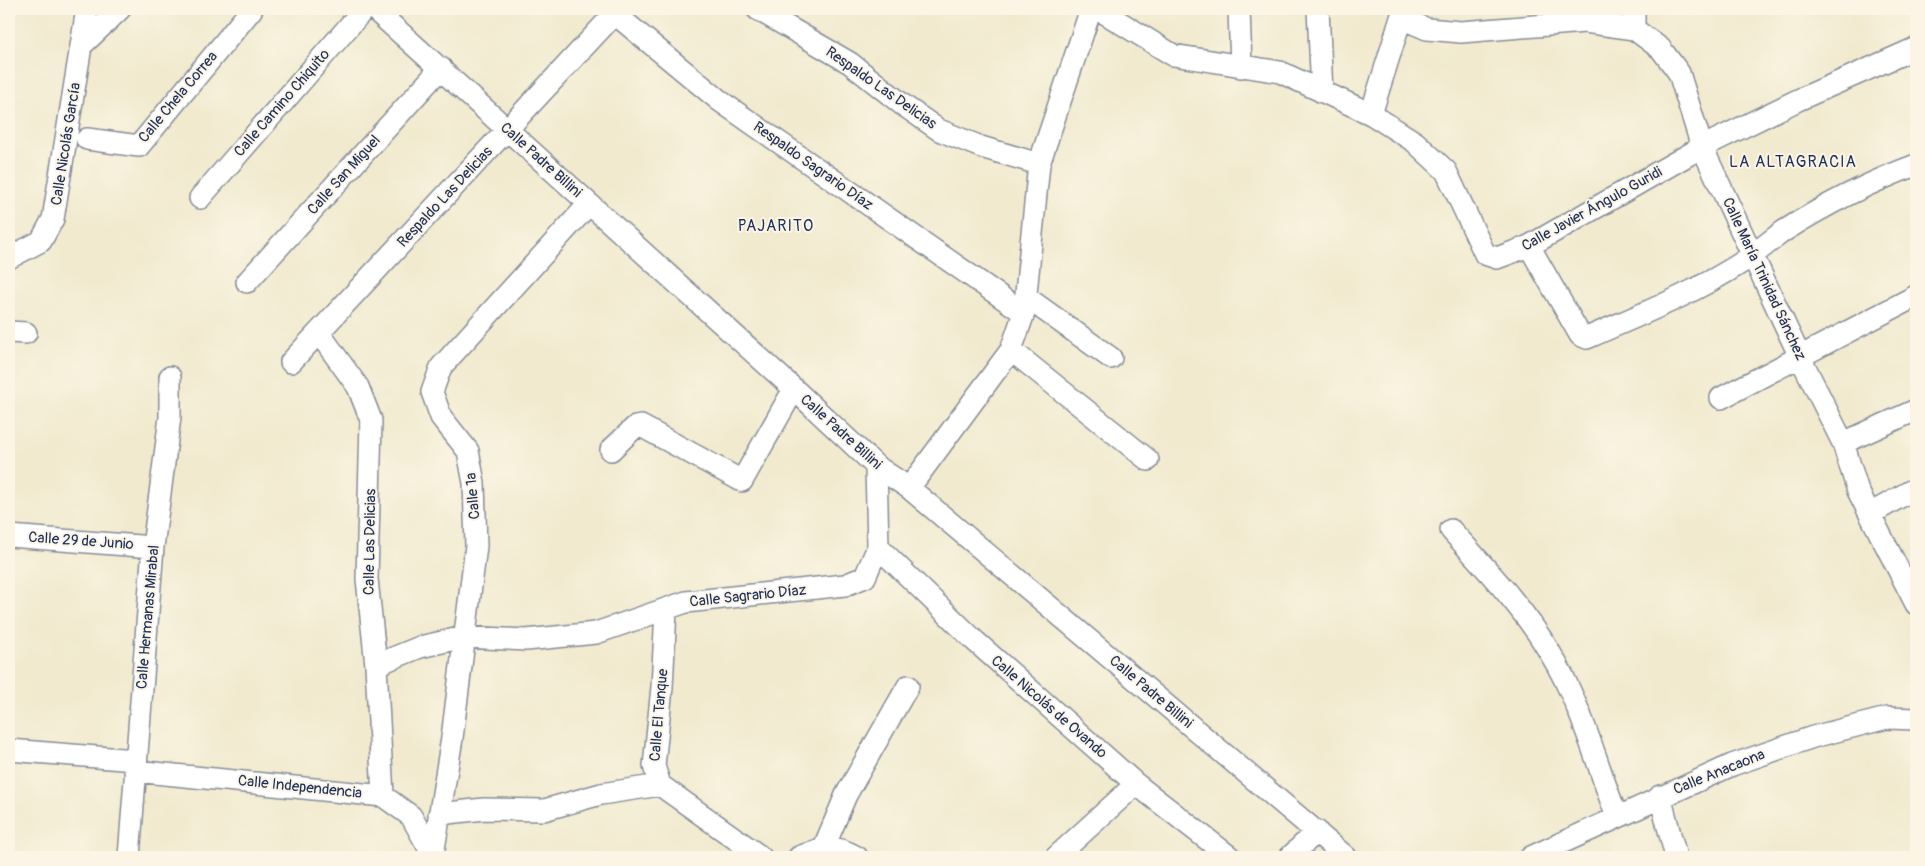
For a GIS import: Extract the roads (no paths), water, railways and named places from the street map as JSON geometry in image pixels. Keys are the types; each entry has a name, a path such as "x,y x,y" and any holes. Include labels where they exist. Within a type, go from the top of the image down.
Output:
{"street":[{"name":"Calle Nicolás García","path":"9,258 42,241 53,219 88,9"},
{"path":"81,46 120,9"},
{"name":"Calle Chela Correa","path":"87,139 139,146 252,9"},
{"name":"Calle Camino Chiquito","path":"200,198 364,9"},
{"name":"Calle Padre Billini","path":"374,9 794,389 876,466 909,488 1346,857"},
{"name":"Respaldo Las Delicias","path":"757,9 850,63 903,105 939,130 980,147 1039,164"},
{"path":"909,488 1011,350 1025,305 1039,164 1091,9"},
{"name":"Calle Javier Ángulo Guridi","path":"1098,9 1173,55 1280,72 1371,114 1415,142 1446,171 1485,254 1497,258 1529,246 1702,147 1798,100 1916,48"},
{"path":"1239,9 1241,67"},
{"path":"1318,9 1322,92"},
{"name":"Calle María Trinidad Sánchez","path":"1568,9 1585,22 1636,14 1679,73 1702,147 1754,254 1800,357 1843,443 1858,491 1916,604"},
{"name":"Respaldo Las Delicias","path":"291,362 507,129 614,10"},
{"name":"Respaldo Sagrario Díaz","path":"614,10 720,101 1025,305 1111,358"},
{"path":"1371,114 1402,13 1427,29 1461,32 1585,22"},
{"name":"Calle San Miguel","path":"247,282 441,68"},
{"path":"1529,246 1580,335 1587,338 1695,290 1754,254 1782,232 1816,212 1887,176 1916,165"},
{"name":"Calle 1ª","path":"433,856 452,738 476,546 474,483 468,452 441,417 432,392 441,367 589,204"},
{"path":"1721,398 1916,296"},
{"name":"Calle Las Delicias","path":"319,333 358,387 371,420 366,579 376,665 384,796"},
{"path":"1011,350 1148,460"},
{"name":"Calle Hermanas Mirabal","path":"129,857 154,547 170,417 170,377"},
{"path":"611,450 635,427 641,426 742,481 794,389"},
{"path":"1843,443 1916,410"},
{"name":"Calle Sagrario Díaz","path":"376,665 420,647 464,637 526,640 596,633 686,602 845,585 865,577 878,547 876,466"},
{"path":"1870,514 1916,488"},
{"path":"1451,530 1522,610 1550,652 1576,708 1617,817"},
{"name":"Calle 29 de Junio","path":"9,536 154,547"},
{"name":"Calle Nicolás de Ovando","path":"878,547 975,641 1136,784 1230,857"},
{"name":"Calle El Tanque","path":"660,785 654,766 662,687 666,610"},
{"path":"824,847 846,796 908,686"},
{"name":"Calle Anacaona","path":"1530,857 1660,796 1732,765 1813,737 1887,718 1916,719"},
{"name":"Calle Independencia","path":"9,750 384,796 411,816 433,856"},
{"path":"1056,857 1136,784"},
{"path":"440,814 484,808 544,810 601,794 660,785 761,857"},
{"path":"1660,796 1676,857"},
{"path":"1290,857 1317,831"},
{"path":"799,857 824,847 836,847 857,857"}],"district":[{"name":"LA ALTAGRACIA","path":"1793,162"},
{"name":"PAJARITO","path":"776,226"}]}
